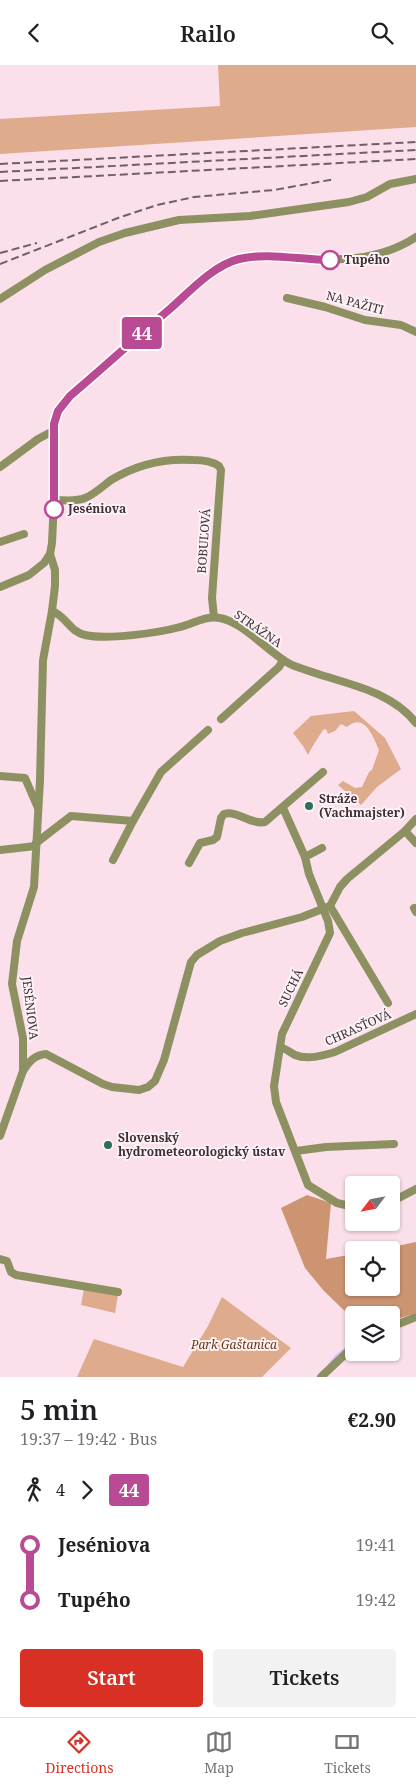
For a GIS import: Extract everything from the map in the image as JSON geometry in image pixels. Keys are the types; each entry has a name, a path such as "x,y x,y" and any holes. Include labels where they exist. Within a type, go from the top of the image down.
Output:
{"street":[{"path":"0,299 45,270 99,242 125,233 179,220 250,216 349,202 367,197 390,183 416,179"},
{"name":"JESÉNIOVA","path":"0,1137 2,1126 23,1071 23,1038 12,984 17,941 34,887 44,706 43,660 52,611 55,570 50,554 53,536 54,500 53,431 58,411 70,396 179,301 211,274 225,265 250,257 320,260 362,258 388,251 416,237"},
{"name":"NA PAŽITI","path":"287,298 325,307 365,320 401,325 416,332"},
{"path":"0,467 38,439 53,431"},
{"name":"BOBUĽOVÁ","path":"54,500 77,500 84,498 137,467 152,463 180,459 215,463 219,466 220,470 212,598 214,617"},
{"path":"0,542 24,534"},
{"path":"0,587 29,575 40,567 50,554"},
{"name":"STRÁŽNA","path":"52,611 60,615 77,632 87,636 123,636 151,633 180,627 203,619 220,618 231,622 283,660 299,668 382,696 402,708 416,723"},
{"path":"221,719 279,667 283,660"},
{"path":"114,860 161,771 208,730"},
{"path":"189,863 200,843 217,837 221,818 224,814 231,813 257,823 267,821 323,772"},
{"path":"0,776 25,778 38,809"},
{"name":"SUCHÁ","path":"282,808 305,857 309,875 326,908 330,933 282,1034 275,1077 275,1097 306,1182 310,1187 337,1203 345,1205"},
{"path":"0,850 36,845 71,816 133,821"},
{"path":"23,1071 36,1056 46,1054 103,1084 137,1090 147,1088 156,1079 164,1060 194,959 220,941 326,908 342,883 405,831 416,819"},
{"path":"38,823 43,828 54,829"},
{"path":"405,831 416,843"},
{"path":"305,857 322,848"},
{"path":"326,908 388,1003"},
{"name":"CHRASŤOVÁ","path":"280,1047 300,1057 326,1055 416,1015"},
{"path":"296,1151 326,1147 394,1143"},
{"path":"400,1197 416,1189"},
{"path":"0,1259 7,1261 11,1272 16,1275 118,1292"},
{"path":"400,1323 416,1317"},
{"path":"320,1377 345,1354"}],"green space":[{"path":"218,65 416,65 416,127 0,154 0,119 220,106"},
{"path":"354,711 385,738 401,769 377,787 361,805 338,785 343,781 355,788 362,787 369,772 372,770 379,750 367,728 359,722 347,727 341,724 335,731 328,734 326,729 323,730 308,755 293,733 311,716"},
{"path":"84,1289 118,1295 115,1313 81,1305"},
{"name":"Park Gaštanica","path":"222,1297 291,1348 262,1377 77,1377 94,1339 183,1367 208,1326"}],"shaded area":[{"path":"307,1195 331,1203 326,1259 345,1256 345,1296 400,1296 400,1245 416,1242 416,1313 400,1318 400,1306 345,1306 345,1311 324,1291 305,1268 281,1208"}],"waterway":[{"path":"328,1366 345,1349"}],"railway":[{"path":"0,164 416,142"},
{"path":"0,172 416,150"},
{"path":"0,181 416,159"},
{"path":"0,264 118,218 157,205 194,197 274,190 335,179"},
{"path":"0,253 37,243"}],"bus line":[{"name":"44","path":"54,509 55,464 53,431 58,411 70,396 211,274 225,265 250,257 330,260"}],"place":[{"name":"Tupého","path":"330,260"},
{"name":"Jeséniova","path":"54,509"},
{"name":"Stráže (Vachmajster)","path":"309,806"},
{"name":"Slovenský hydrometeorologický ústav","path":"108,1145"}]}
